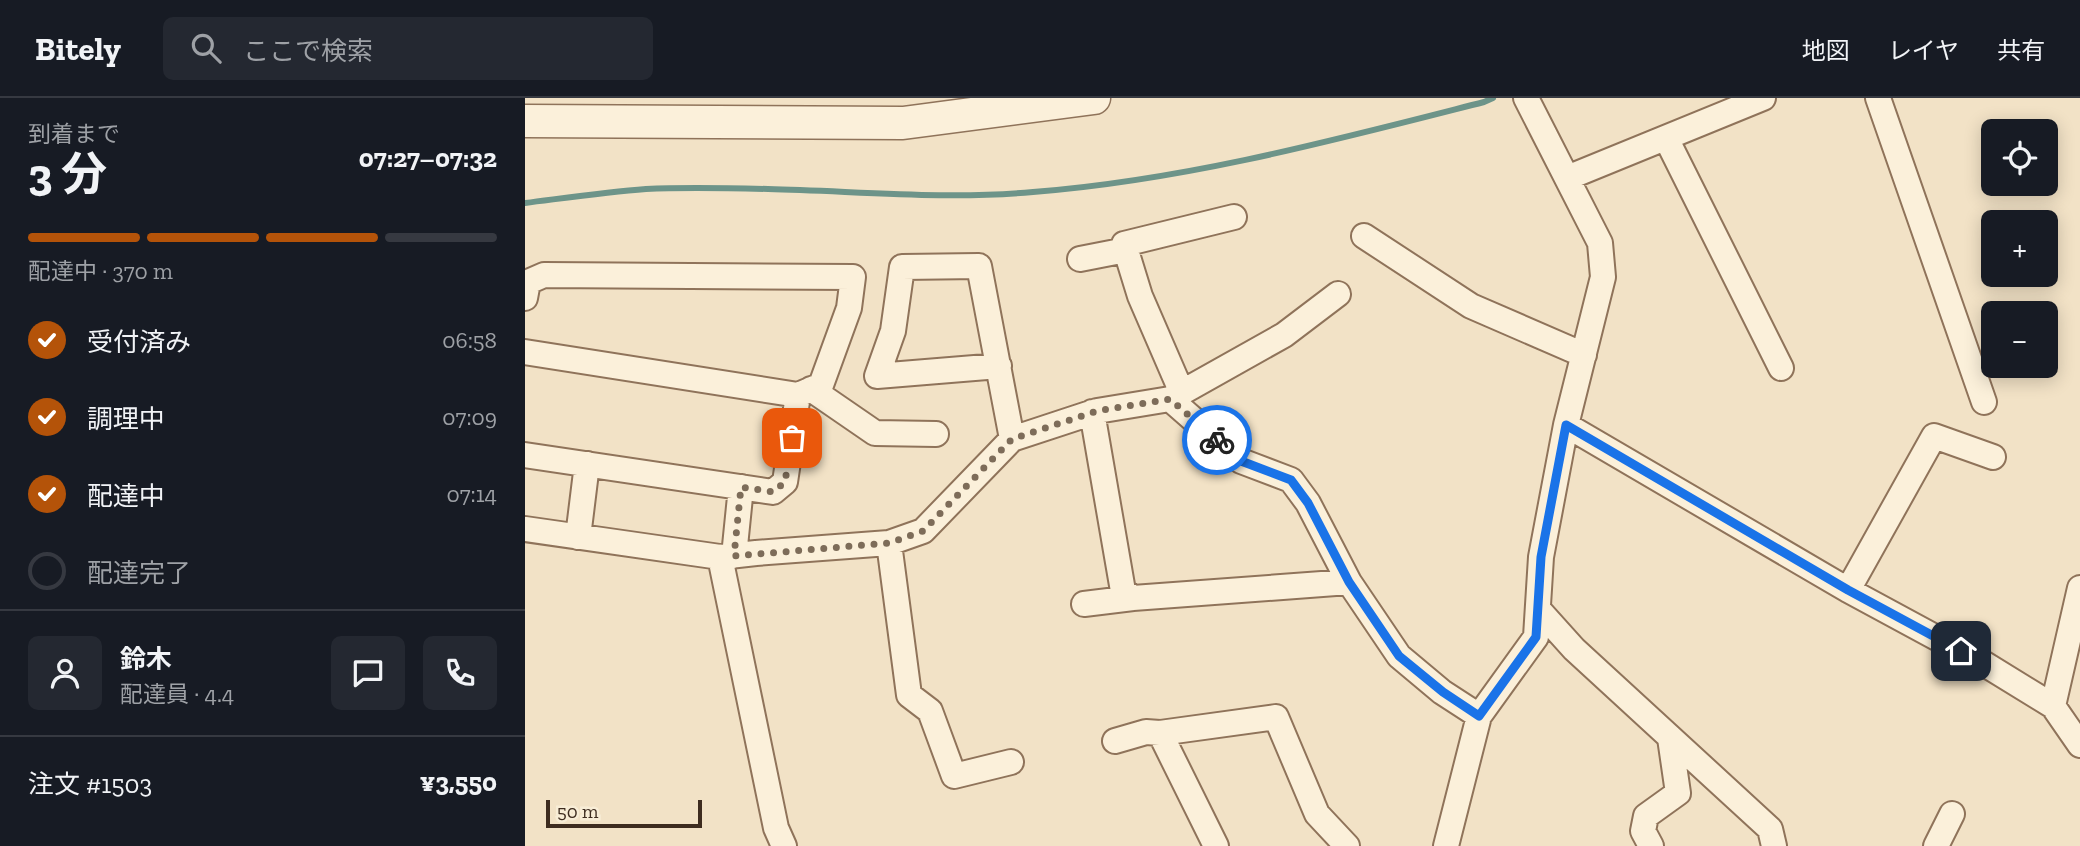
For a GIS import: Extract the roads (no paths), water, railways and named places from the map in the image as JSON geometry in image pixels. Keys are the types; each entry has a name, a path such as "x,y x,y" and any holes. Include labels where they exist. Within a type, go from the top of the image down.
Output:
{"street":[{"path":"525,121 903,123 1094,98"},
{"path":"1446,846 1479,716 1536,637 1541,557 1566,425 1603,277 1600,243 1526,98"},
{"path":"1567,178 1763,98"},
{"path":"1878,98 1984,402"},
{"path":"1666,138 1781,368"},
{"path":"1234,217 1124,244 1176,396 1241,461 1291,480 1308,503 1349,582 1399,656 1443,692 1479,716"},
{"path":"1364,236 1471,306 1584,355"},
{"path":"1080,259 1126,250"},
{"path":"999,366 877,376 893,331 902,267 979,266 999,366 1012,439"},
{"path":"525,298 528,282 544,275 853,277 849,308 821,385 805,392"},
{"path":"525,529 727,556 889,543 923,531 1012,439 1092,412 1176,396 1284,335 1338,294"},
{"path":"525,352 805,392 875,433 936,434"},
{"path":"525,455 773,492 785,482 805,392"},
{"path":"1092,412 1123,591 1133,598"},
{"path":"1566,425 1848,590 1983,663 2053,706 2079,741"},
{"path":"1848,590 1934,436 1993,457"},
{"path":"578,537 587,464"},
{"path":"741,487 727,556 776,828 784,846"},
{"path":"889,543 909,695 930,711 954,776 1011,762"},
{"path":"1084,604 1349,582"},
{"path":"2053,706 2079,598"},
{"path":"1538,609 1574,649 1772,837 1795,846"},
{"path":"1115,741 1146,732 1160,733 1276,717 1317,814 1347,846"},
{"path":"1160,733 1216,846"},
{"path":"1651,846 1643,831 1646,816 1678,793 1670,738"},
{"path":"1936,846 1952,814"}],"waterway":[{"path":"525,203 661,188 967,195 1090,186 1260,157 1493,98"}]}
